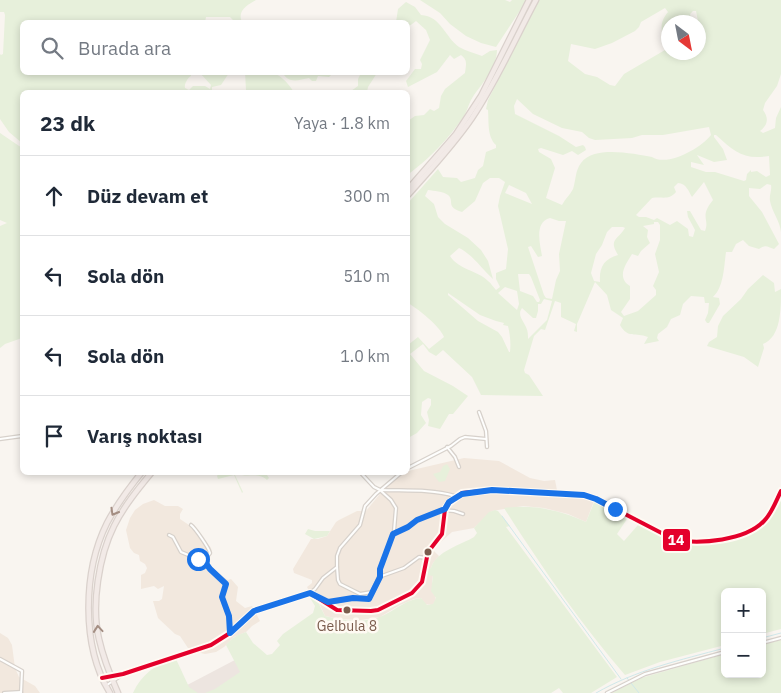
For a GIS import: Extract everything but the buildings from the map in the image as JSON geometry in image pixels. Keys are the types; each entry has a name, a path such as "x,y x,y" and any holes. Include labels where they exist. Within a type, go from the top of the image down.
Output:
{"highway":[{"path":"410,187 456,134 481,96 529,0"},
{"path":"410,193 473,117 536,0"},
{"path":"110,693 102,678 91,638 89,610 90,580 96,553 107,524 124,494 140,475"},
{"path":"118,693 98,637 96,610 98,581 104,555 114,527 130,498 149,475"}],"street":[{"path":"479,412 486,431 487,446"},
{"path":"0,439 20,436"},
{"path":"410,467 460,439 486,440"},
{"path":"447,447 459,466"},
{"path":"363,475 374,487 391,500 396,508 393,534 380,569 380,577"},
{"path":"373,591 360,594 340,584 338,580 337,556 340,548 360,525 365,506 380,490 398,475"},
{"path":"380,490 432,491 456,496 492,490 584,495 596,499 675,540 682,541 735,537 758,528 766,520 781,491"},
{"path":"310,593 336,610 378,610 412,592 422,582 426,558 432,546 442,534 445,509 456,496"},
{"path":"393,534 408,527 417,520 445,509 463,514"},
{"path":"191,526 196,528 209,549 209,555 205,562"},
{"path":"169,535 173,538 181,552 205,562 226,584 222,597 229,616 230,633"},
{"path":"322,601 334,602 353,598 368,599 371,597 375,584 380,577 404,568 419,557 426,558"},
{"path":"102,678 123,674 211,645 230,633 254,611 310,593 316,589 323,578 337,567"},
{"path":"766,642 781,638"},
{"path":"607,693 645,674 721,653"},
{"path":"0,659 22,671 23,683 21,692 4,693"},
{"path":"105,686 123,674"}],"shaded area":[{"path":"464,458 499,461 530,478 544,481 555,480 557,490 575,491 596,496 586,522 568,514 544,508 523,506 492,511 474,528 452,532 434,548 434,551 439,556 431,568 426,570 428,575 433,575 432,582 436,600 433,605 424,604 421,598 400,605 380,617 361,620 325,616 320,605 307,587 312,583 312,580 294,573 293,569 311,539 327,536 339,520 357,511 366,511 384,489 401,475 410,475 410,471"},
{"path":"154,500 165,506 178,506 183,509 180,519 189,525 194,525 211,548 212,553 208,563 212,569 228,580 231,579 238,587 236,601 245,608 252,606 260,621 246,632 234,637 216,652 205,654 192,651 180,636 175,634 158,618 153,601 162,599 164,586 158,589 154,586 141,589 141,575 145,573 147,568 140,561 139,555 130,548 126,530 135,510 143,504"},
{"path":"0,633 8,638 12,645 15,668 19,677 35,686 40,693 0,693"},
{"path":"252,651 303,693 172,693"}],"green space":[{"path":"0,0 256,0 246,6 241,15 242,20 233,20 230,17 206,17 205,20 20,20 20,75 191,76 186,81 185,86 189,90 20,90 20,141 9,132 0,119 0,54 3,54 5,15 4,12 0,12"},
{"path":"420,0 505,0 510,2 512,0 527,0 496,47 466,36 450,24 440,13"},
{"path":"539,0 781,0 781,74 777,86 765,103 763,110 767,121 760,131 763,133 775,128 776,118 781,107 781,232 770,201 771,185 767,184 760,189 749,188 749,196 762,212 779,244 774,249 765,246 759,249 749,246 743,240 736,244 732,252 726,252 721,282 717,293 713,297 719,298 720,304 709,323 705,320 709,303 705,303 704,297 691,296 683,304 680,315 671,319 667,327 658,334 657,338 659,341 644,344 648,337 626,332 620,325 623,318 611,310 607,295 595,282 577,324 577,332 574,331 576,324 561,317 561,303 555,301 545,330 541,329 534,336 524,370 543,396 481,395 472,377 443,350 436,356 429,352 423,344 410,354 410,343 418,337 429,349 444,337 423,313 410,304 410,201 438,169 443,177 457,178 461,182 475,178 478,170 483,166 486,152 496,148 489,129 488,110 486,109 488,100","holes":["665,8 668,12 666,15 690,15 693,11 696,11 697,15 706,15 706,60 661,60 661,52 624,74 615,86 597,77 585,74 568,61 571,44 595,49 612,43 635,31 641,22","517,99 533,114 562,128 582,132 595,140 632,138 642,135 663,135 709,127 711,135 684,155 667,160 615,152 604,152 587,157 579,166 573,189 562,205 546,198 555,168 551,159 539,152 538,149 541,148 563,155 572,151 578,155 586,150 585,147 583,145 576,147 559,136 515,114 514,106","716,135 734,150 746,156 769,156 770,175 766,177 757,171 751,172 751,170 744,181 691,167 691,162 704,165 697,155 714,162 727,160 723,149 714,137","490,178 499,178 505,182 498,206 508,249 506,269 496,273 496,279 500,287 496,290 484,277 458,264 450,256 459,248 473,258 493,279 488,261 481,250 468,238 445,224 438,217 434,204 425,196 428,190 446,194 450,197 452,206 462,212 475,201 483,183","704,182 713,200 707,210 705,231 701,230 690,211 687,211 695,230 693,237 689,236 688,229 677,221 670,225 657,218 654,220 636,215 652,198 673,195 676,192 674,187 678,183 685,186 692,197","509,185 526,193 532,204 505,193","550,218 566,221 559,254 560,271 552,299 546,298 544,295 528,247 531,246 538,257 542,256 539,234 545,220","654,222 658,222 660,225 660,240 655,254 659,272 653,286 656,290 656,295 638,311 624,316 621,312 630,299 630,286 624,279 624,270 632,254 638,256 650,243 647,237 648,230 643,226 654,224","612,227 625,228 614,243 618,255 603,264 600,272 600,282 594,281 591,273 596,254 607,232","518,274 529,274 540,300 539,302 533,296 520,291","505,287 517,291 519,304 517,310 498,293","448,293 480,315 508,326 510,352 498,332 478,321","544,299 552,301 547,320 528,339 527,330 520,315 522,308 533,318 536,318 538,304 541,304"]},
{"path":"406,2 415,7 421,15 428,16 438,23 454,43 465,50 482,56 490,51 497,50 492,68 472,98 464,116 439,147 410,173 410,120 415,116 424,115 430,109 434,111 439,108 441,96 445,89 465,73 466,63 461,55 454,59 450,55 437,72 408,87 406,81 415,69 421,69 422,64 420,60 430,40 426,30 416,21 410,26 410,20 396,20 398,9"},
{"path":"202,75 228,75 221,85 212,87 212,90 189,90 193,86 205,86 210,89 211,85"},
{"path":"245,75 276,75 283,79 292,90 246,90"},
{"path":"331,75 329,77 318,76 316,81 312,81 309,78 291,80 285,76"},
{"path":"360,75 376,75 367,90 352,90 358,86"},
{"path":"0,133 20,147 20,339 5,344 0,348 0,226 7,223 0,220"},
{"path":"763,275 774,283 775,292 781,289 781,305 777,329 769,340 763,344 764,348 758,367 744,357 707,346 709,342 717,337 718,326 723,316"},
{"path":"410,354 424,371 468,396 453,414 449,414 440,429 428,426 427,412 431,405 431,399 428,398 422,402 421,415 426,423 417,433 410,437"},
{"path":"447,464 450,469 445,481 439,482 433,474 440,472 443,466"},
{"path":"218,475 234,475 218,479"},
{"path":"234,475 243,492 242,493"},
{"path":"256,475 267,475 269,478 267,480"},
{"path":"781,492 781,629 766,633 766,588 721,588 721,646 660,662 625,675 562,594 504,508 546,509 586,522 595,500 627,519 617,534 624,541 638,525 672,541 698,544 723,541 748,534 765,523"},
{"path":"498,511 510,526 506,527 617,677 591,693 563,693 559,688 551,693 205,693 215,689 240,672 226,645 230,640 246,632 253,643 267,655 272,654 280,645 277,641 283,634 313,613 315,606 310,598 311,595 318,602 325,616 348,620 364,620 379,617 406,602 421,598 427,605 433,604 436,598 431,591 433,576 428,575 427,569 431,568 443,553 474,537 477,533 474,528 489,512"},
{"path":"308,529 330,531 327,536 314,539 305,534"},
{"path":"781,640 781,693 612,693 641,678 721,655 721,678 766,678 766,644"},
{"path":"176,659 189,687 198,693 133,693 140,681 150,671 162,663"}],"waterway":[{"path":"502,516 621,679"},
{"path":"766,637 781,633"},
{"path":"596,693 643,672 675,661 721,649"},
{"path":"627,678 639,693"}],"transit line":[{"name":"14","path":"102,678 123,674 211,645 230,633 254,611 310,593 337,610 371,611 378,610 412,593 422,582 428,552 442,534 445,509 449,503 462,493 492,490 584,495 596,499 675,540 697,542 722,540 756,528 764,521 774,507 781,491"}],"place":[{"name":"Gelbula 8","path":"347,610"}],"route":[{"path":"198,559 205,562 226,584 222,599 229,616 230,633 254,611 300,595 310,593 322,601 328,602 353,598 369,599 380,577 380,569 393,534 408,527 417,520 445,509 454,497 462,494 492,490 584,495 615,509"}]}
